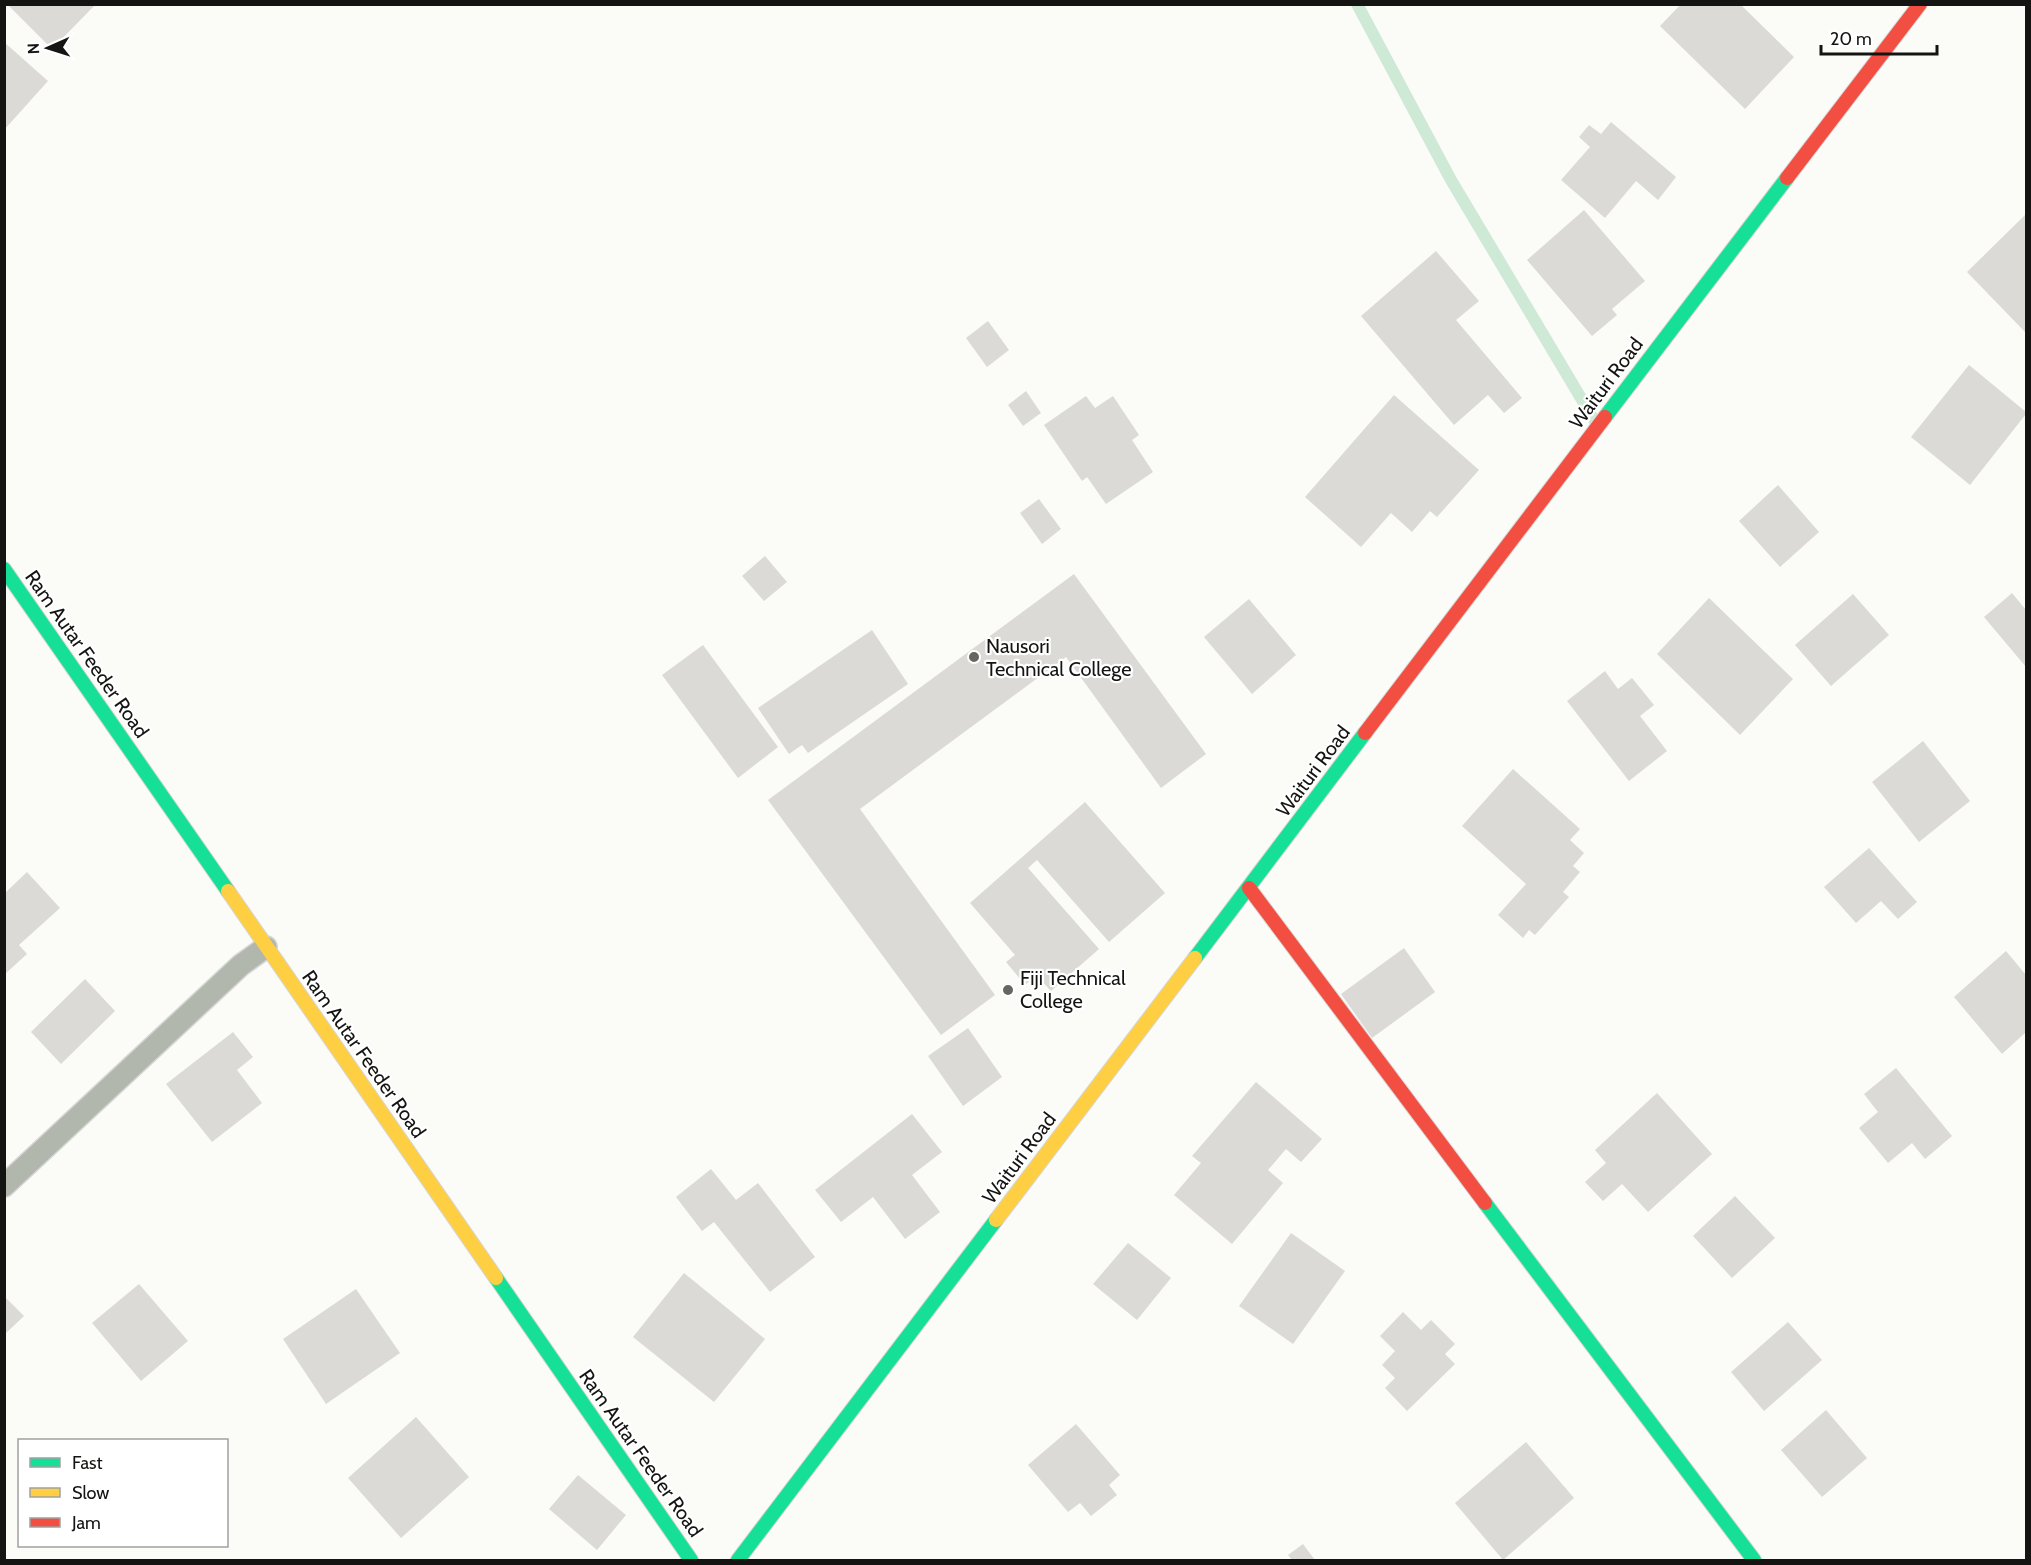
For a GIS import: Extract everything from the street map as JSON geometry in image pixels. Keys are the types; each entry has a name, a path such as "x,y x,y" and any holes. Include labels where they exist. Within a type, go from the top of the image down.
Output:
{"street":[{"name":"Waituri Road","path":"738,1560 1920,4"},
{"name":"Ram Autar Feeder Road","path":"4,569 691,1560"},
{"path":"1249,888 1754,1560"}],"lane":[{"path":"4,1186 241,965 266,947"}],"building":[{"path":"7,4 96,4 52,49"},
{"path":"1681,4 1740,4 1794,57 1745,109 1660,26"},
{"path":"4,42 48,81 4,130"},
{"path":"1611,122 1676,177 1658,200 1636,181 1605,218 1561,180 1590,147 1579,137 1589,125 1601,134"},
{"path":"1584,210 1645,281 1612,309 1617,315 1592,336 1527,260"},
{"path":"2025,215 2026,217 2026,333 1967,272"},
{"path":"1436,251 1479,301 1456,320 1522,398 1504,413 1488,395 1454,425 1361,316"},
{"path":"988,321 1009,350 987,367 966,338"},
{"path":"1969,365 2026,412 1970,485 1911,437"},
{"path":"1026,391 1041,413 1023,426 1008,405"},
{"path":"1394,395 1479,470 1437,517 1430,511 1412,532 1391,513 1361,547 1305,497"},
{"path":"1086,396 1095,408 1113,396 1139,435 1132,440 1153,472 1106,504 1087,477 1082,481 1044,425"},
{"path":"1778,485 1819,532 1780,567 1739,521"},
{"path":"1039,499 1061,529 1042,544 1020,513"},
{"path":"765,556 787,582 764,601 742,576"},
{"path":"1074,574 1206,754 1161,788 1066,657 860,809 995,995 941,1035 768,800"},
{"path":"2012,593 2026,610 2026,667 1984,617"},
{"path":"1853,594 1889,635 1831,686 1795,645"},
{"path":"1709,598 1793,679 1740,735 1657,654"},
{"path":"1249,599 1296,655 1252,694 1204,637"},
{"path":"872,630 908,684 808,753 802,745 789,754 758,708"},
{"path":"703,645 778,747 738,778 662,675"},
{"path":"1605,671 1618,689 1632,678 1654,705 1640,716 1667,751 1629,781 1567,701"},
{"path":"1923,741 1970,801 1919,842 1872,782"},
{"path":"1513,769 1580,829 1570,840 1584,853 1573,866 1580,872 1563,892 1569,897 1535,935 1529,930 1523,938 1498,915 1526,884 1462,826"},
{"path":"1085,802 1165,893 1109,942 1037,860 1028,868 1099,949 1051,991 1036,975 1025,985 1006,962 1015,955 970,903"},
{"path":"1869,848 1917,902 1898,919 1881,901 1856,923 1824,887"},
{"path":"27,872 60,908 19,945 27,954 5,974 5,893"},
{"path":"1404,948 1435,992 1372,1038 1341,994"},
{"path":"2006,951 2026,975 2026,1032 2002,1054 1954,997"},
{"path":"85,979 115,1011 61,1064 31,1032"},
{"path":"968,1028 1002,1077 963,1106 928,1056"},
{"path":"233,1032 253,1057 237,1070 262,1103 212,1142 166,1084"},
{"path":"1896,1068 1952,1136 1925,1159 1912,1143 1888,1163 1859,1128 1878,1112 1864,1094"},
{"path":"1256,1082 1322,1139 1301,1162 1286,1149 1268,1170 1283,1183 1232,1244 1174,1195 1201,1163 1192,1156"},
{"path":"1657,1093 1712,1154 1648,1212 1622,1184 1603,1201 1585,1182 1606,1163 1595,1150"},
{"path":"912,1114 942,1152 912,1175 940,1212 905,1239 873,1197 841,1222 815,1190"},
{"path":"711,1169 736,1200 758,1183 815,1257 770,1292 714,1222 702,1231 676,1197"},
{"path":"1735,1196 1775,1238 1732,1278 1693,1236"},
{"path":"1291,1233 1345,1271 1293,1344 1239,1306"},
{"path":"1128,1243 1171,1278 1137,1320 1093,1284"},
{"path":"684,1273 765,1339 714,1402 633,1337"},
{"path":"139,1284 188,1341 141,1381 92,1323"},
{"path":"356,1289 400,1353 326,1404 283,1339"},
{"path":"4,1296 24,1316 4,1335"},
{"path":"1403,1312 1421,1330 1431,1320 1455,1344 1445,1354 1455,1364 1407,1411 1385,1388 1395,1378 1382,1365 1395,1351 1380,1336"},
{"path":"1788,1322 1822,1360 1764,1411 1731,1372"},
{"path":"1826,1410 1867,1458 1822,1497 1781,1450"},
{"path":"416,1417 469,1477 401,1538 348,1478"},
{"path":"1076,1424 1120,1475 1109,1485 1117,1495 1091,1516 1080,1503 1068,1512 1028,1465"},
{"path":"1526,1442 1574,1498 1503,1560 1455,1503"},
{"path":"578,1475 626,1515 597,1550 549,1509"},
{"path":"1303,1544 1315,1560 1292,1560 1288,1555"}],"waterway":[{"path":"1357,4 1451,180 1597,425"}],"traffic: fast":[{"path":"1605,417 1787,178"},
{"path":"4,569 228,891"},
{"path":"1195,958 1365,733"},
{"path":"1485,1203 1754,1560"},
{"path":"738,1560 996,1220"},
{"path":"496,1278 691,1560"}],"traffic: slow":[{"path":"228,891 496,1278"},
{"path":"996,1220 1195,958"}],"traffic: jam":[{"path":"1787,178 1920,4"},
{"path":"1365,733 1605,417"},
{"path":"1249,888 1485,1203"}],"place":[{"name":"Nausori Technical College","path":"974,657"},
{"name":"Fiji Technical College","path":"1008,990"}]}
